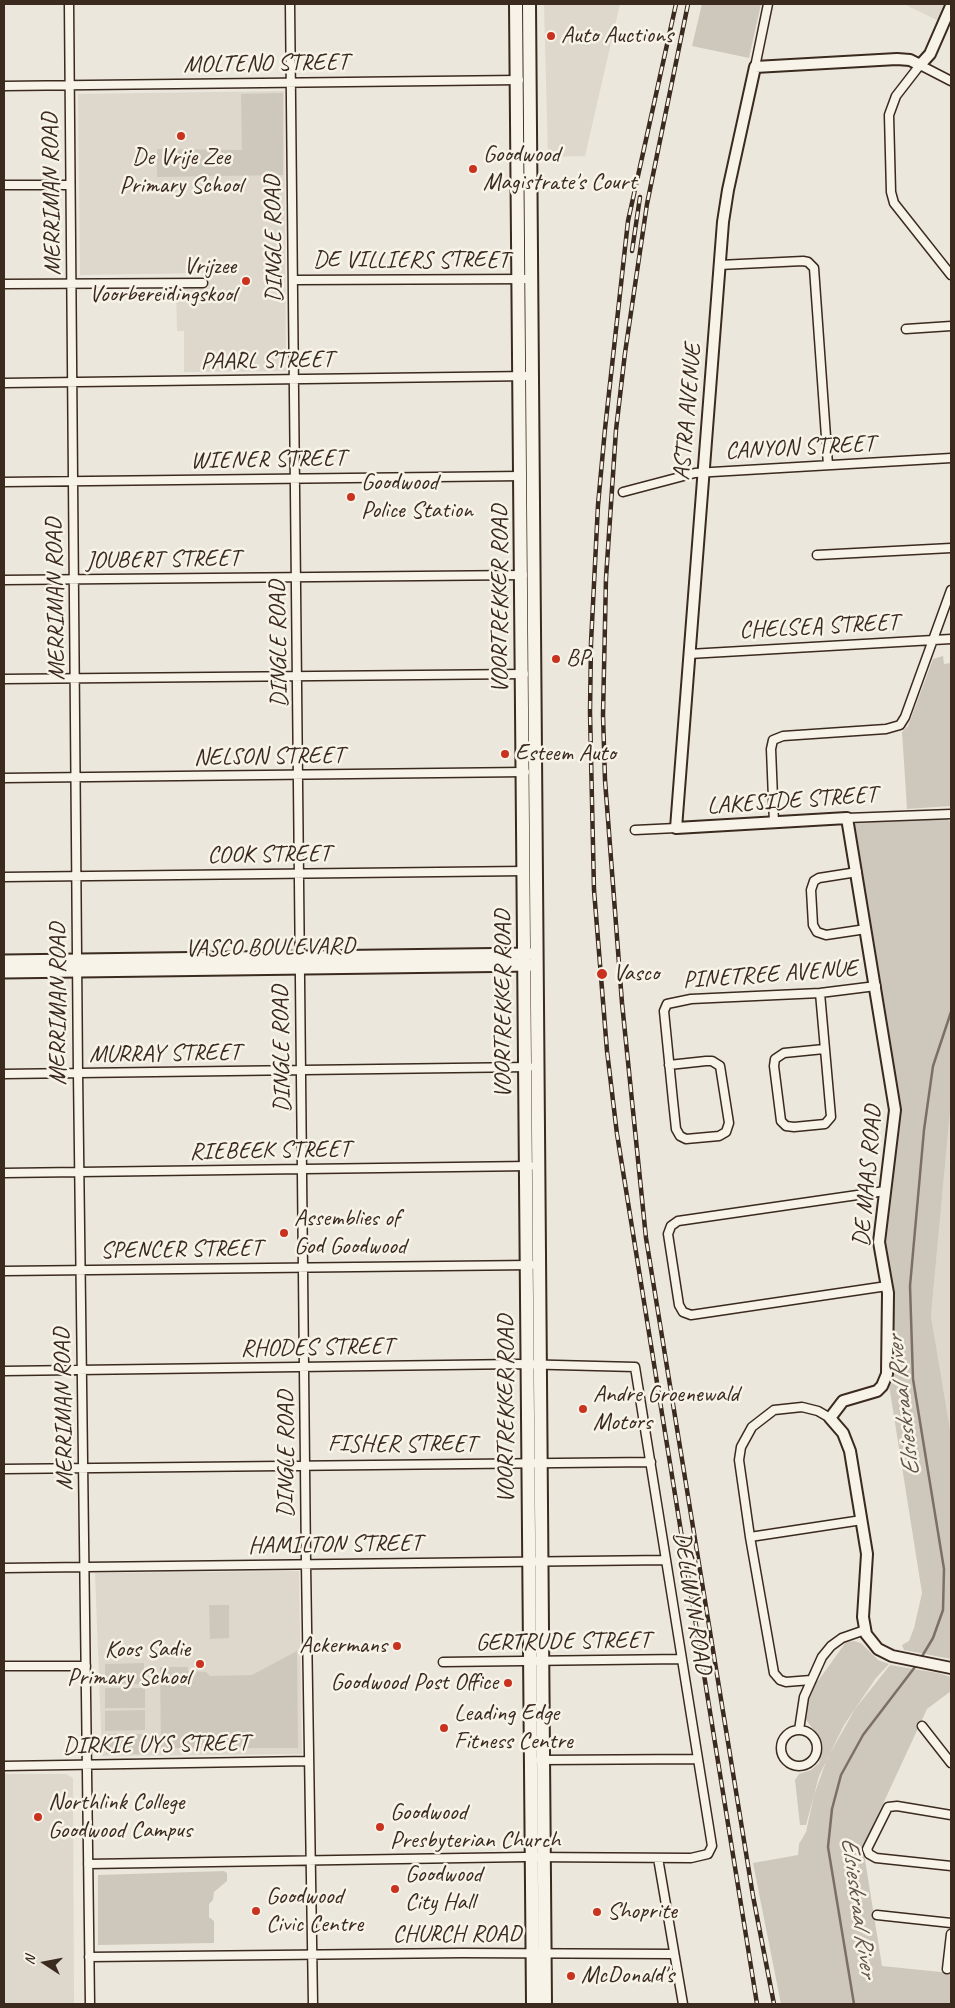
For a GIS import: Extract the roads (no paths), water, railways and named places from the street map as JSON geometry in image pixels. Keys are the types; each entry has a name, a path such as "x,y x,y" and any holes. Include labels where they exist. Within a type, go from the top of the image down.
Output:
{"main road":[{"name":"VOORTREKKER ROAD","path":"516,4 523,80"},
{"name":"VOORTREKKER ROAD","path":"529,4 523,80 524,279 538,1954 544,2004"},
{"name":"VASCO BOULEVARD","path":"4,972 77,966 530,960"},
{"name":"VASCO BOULEVARD","path":"4,961 77,966"},
{"name":"VOORTREKKER ROAD","path":"533,2004 538,1954"}],"street":[{"name":"MERRIMAN ROAD","path":"68,4 77,778 76,876 80,1270 83,1370 90,2004"},
{"name":"DINGLE ROAD","path":"290,4 306,1564 313,2004"},
{"name":"ASTRA AVENUE","path":"676,828 719,265 728,190 768,4"},
{"path":"951,6 930,54 896,96 889,115 892,196 896,207 951,275"},
{"path":"755,67 897,59 910,60 951,81"},
{"name":"MOLTENO STREET","path":"4,86 523,80"},
{"path":"4,185 70,184"},
{"path":"719,265 803,261 808,262 814,268 828,465"},
{"name":"DE VILLIERS STREET","path":"293,280 524,279"},
{"path":"4,284 203,283"},
{"path":"906,329 951,326"},
{"name":"PAARL STREET","path":"4,383 525,376"},
{"name":"CANYON STREET","path":"623,492 703,472 951,458"},
{"name":"WIENER STREET","path":"4,482 526,476"},
{"path":"817,555 951,548"},
{"name":"JOUBERT STREET","path":"4,580 527,575"},
{"path":"774,823 771,749 773,740 783,736 886,730 898,727 905,717 951,590"},
{"name":"CHELSEA STREET","path":"689,654 951,639"},
{"path":"4,679 528,674"},
{"name":"NELSON STREET","path":"4,778 529,772"},
{"name":"LAKESIDE STREET","path":"635,830 951,814"},
{"name":"DE MAAS ROAD","path":"830,1418 840,1404 876,1391 885,1379 888,1370 887,1286 879,1242 894,1127 895,1103 847,818"},
{"name":"COOK STREET","path":"4,877 530,871"},
{"path":"857,872 820,878 814,881 811,890 813,925 817,932 826,935 866,929"},
{"name":"PINETREE AVENUE","path":"669,1065 664,1012 667,1004 673,1001 820,993 876,986"},
{"path":"820,993 824,1049 832,1108 830,1120 825,1124 819,1125 786,1126 781,1121 774,1066 775,1059 784,1053 824,1049"},
{"path":"712,1061 720,1066 729,1123 728,1128 722,1135 691,1139 683,1138 678,1133 669,1065 712,1061"},
{"name":"MURRAY STREET","path":"4,1074 531,1067"},
{"name":"RIEBEEK STREET","path":"4,1173 532,1166"},
{"path":"885,1191 678,1221 671,1226 668,1234 679,1305 683,1312 691,1315 887,1286"},
{"name":"SPENCER STREET","path":"4,1272 532,1265"},
{"name":"RHODES STREET","path":"4,1371 533,1364 632,1365"},
{"name":"DELLWYN ROAD","path":"632,1365 637,1370 712,1849 708,1854 701,1856 658,1858"},
{"path":"811,1680 786,1682 780,1680 774,1673 750,1537 739,1460 741,1447 748,1432 770,1412 785,1407 807,1408 830,1418 841,1429 848,1441 867,1558 863,1609 865,1630 878,1649 896,1657 951,1668"},
{"name":"FISHER STREET","path":"4,1469 651,1462"},
{"path":"750,1537 862,1520"},
{"name":"HAMILTON STREET","path":"4,1568 666,1560"},
{"path":"799,1730 802,1707 811,1680 831,1646 842,1638 865,1630"},
{"name":"GERTRUDE STREET","path":"443,1662 682,1659"},
{"path":"4,1666 86,1666"},
{"path":"922,1726 951,1763"},
{"path":"799,1730 812,1735 818,1748 813,1761 800,1767 788,1763 784,1759 781,1747 785,1736 799,1730"},
{"path":"537,1760 698,1759"},
{"name":"DIRKIE UYS STREET","path":"4,1766 309,1761"},
{"path":"951,1815 891,1806 884,1811 867,1849 868,1854 876,1858 951,1866"},
{"path":"88,1864 537,1857 658,1858 683,2004"},
{"path":"877,1915 951,1923"},
{"path":"947,1969 951,1934"},
{"name":"CHURCH ROAD","path":"89,1957 312,1954 674,1954"}],"waterway":[{"name":"Elsieskraal River","path":"921,1658 933,1638 943,1610 944,1569 913,1379 910,1286 924,1130 933,1066 951,1012"},
{"name":"Elsieskraal River","path":"854,2004 828,1847 832,1809 841,1775 863,1735 918,1663"}],"railway":[{"path":"676,4 628,221 605,429 598,505 591,643 590,712 594,890 607,1051 617,1134 757,2004"},
{"path":"688,4 647,204 625,353 616,430 606,578 603,715 605,780 622,1003 646,1238 753,1896 774,2004"},
{"path":"632,251 640,197"}],"place":[{"name":"Auto Auctions","path":"551,36"},
{"name":"De Vrije Zee Primary School","path":"181,136"},
{"name":"Goodwood Magistrate's Court","path":"473,169"},
{"name":"Vrijzee Voorbereidingskool","path":"246,281"},
{"name":"Goodwood Police Station","path":"351,497"},
{"name":"BP","path":"556,659"},
{"name":"Esteem Auto","path":"505,754"},
{"name":"Vasco","path":"602,974"},
{"name":"Assemblies of God Goodwood","path":"284,1233"},
{"name":"Andre Groenewald Motors","path":"583,1409"},
{"name":"Ackermans","path":"397,1646"},
{"name":"Koos Sadie Primary School","path":"200,1664"},
{"name":"Goodwood Post Office","path":"508,1683"},
{"name":"Leading Edge Fitness Centre","path":"444,1728"},
{"name":"Northlink College Goodwood Campus","path":"38,1817"},
{"name":"Goodwood Presbyterian Church","path":"380,1827"},
{"name":"Goodwood City Hall","path":"395,1889"},
{"name":"Goodwood Civic Centre","path":"256,1911"},
{"name":"Shoprite","path":"597,1912"},
{"name":"McDonald's","path":"571,1976"}]}
